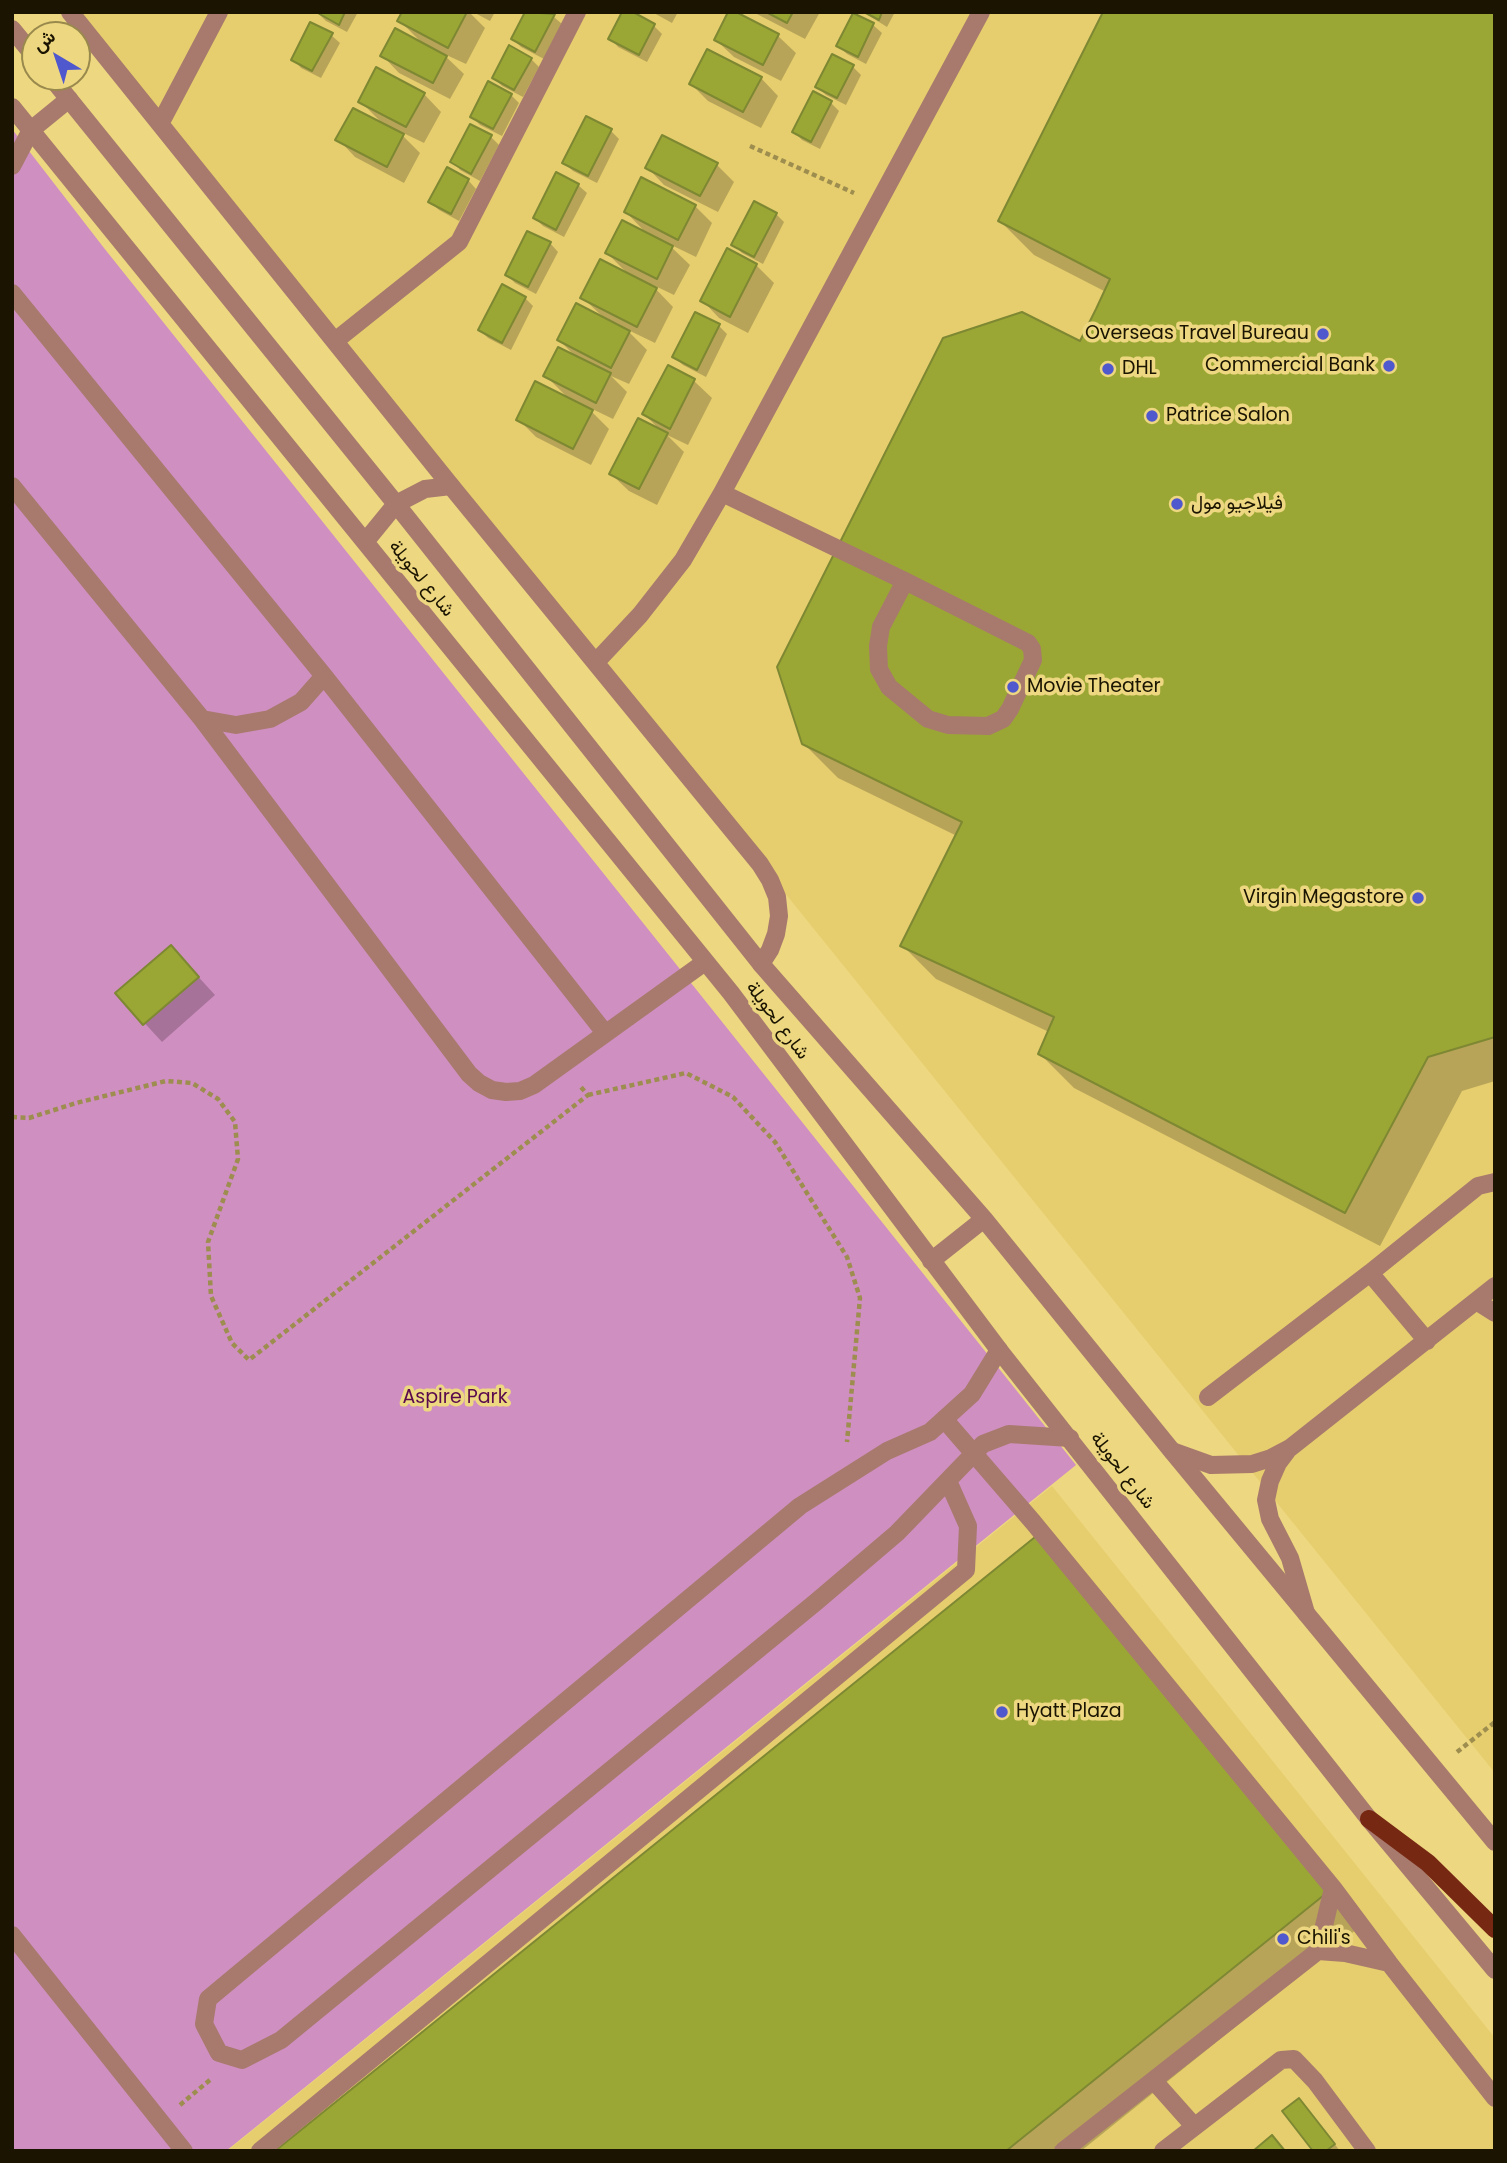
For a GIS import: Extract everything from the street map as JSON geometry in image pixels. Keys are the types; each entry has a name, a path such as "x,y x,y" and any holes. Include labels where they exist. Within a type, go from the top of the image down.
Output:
{"main road":[{"path":"1369,1819 1428,1863 1495,1929"}],"street":[{"path":"70,12 770,880 777,897 779,916 776,934 761,964"},
{"path":"160,124 219,12"},
{"path":"335,341 458,242 577,12"},
{"path":"596,662 639,615 683,560 722,494 981,12"},
{"name":"شارع لحويلة","path":"62,91 396,504 761,964 984,1219 1495,1842"},
{"path":"12,166 31,130 69,99"},
{"name":"شارع لحويلة","path":"12,107 705,962 999,1350 1369,1819 1495,1970"},
{"path":"12,293 324,676 605,1033"},
{"path":"12,486 202,719 469,1074 492,1090 520,1091 534,1085 705,962"},
{"path":"365,542 396,504 425,489 451,486"},
{"path":"722,494 905,581 1028,643 1032,649 1033,660 1003,719 988,726 948,726 929,719 889,687 879,669 879,636 905,581"},
{"path":"202,719 236,724 271,719 301,702 324,676"},
{"path":"1208,1397 1478,1186 1495,1182"},
{"path":"931,1261 984,1219"},
{"path":"1370,1273 1427,1341"},
{"path":"1172,1451 1211,1465 1252,1464 1271,1458 1290,1448 1495,1286"},
{"path":"1476,1301 1495,1313"},
{"path":"999,1350 972,1394 930,1432 887,1451 800,1506 208,1999 204,2024 219,2053 242,2060 281,2040 816,1602 897,1533 983,1444 1009,1434 1070,1438"},
{"path":"944,1419 1033,1522 1333,1888 1495,2098"},
{"path":"1290,1448 1278,1463 1266,1500 1270,1520 1290,1558 1306,1613"},
{"path":"260,2151 966,1570 968,1526 948,1480"},
{"path":"1063,2151 1318,1951 1333,1888"},
{"path":"12,1935 184,2151"},
{"path":"1318,1951 1345,1953 1389,1963"},
{"path":"1163,2151 1281,2060 1294,2059 1315,2081 1367,2151"},
{"path":"1154,2081 1194,2126"}],"path":[{"path":"750,146 877,204"},
{"path":"561,1066 588,1095"},
{"path":"12,1117 29,1118 166,1080 192,1083 218,1099 234,1122 237,1158 208,1242 211,1296 232,1343 249,1360 588,1095 686,1073 733,1097 775,1142 847,1257 860,1298 844,1478"},
{"path":"1435,1770 1495,1722"},
{"path":"161,2122 235,2057"}],"shaded area":[{"name":"فيلاجيو مول","path":"74,12 1495,12 1495,1773 91,33 91,21 81,21"},
{"name":"Hyatt Plaza","path":"1052,1486 1495,2038 1495,2151 227,2151"}],"green space":[{"name":"Aspire Park","path":"12,129 104,248 1076,1465 226,2151 12,2151"}],"building":[{"path":"316,12 345,12 339,25"},
{"path":"402,12 467,12 448,48 397,21"},
{"path":"525,12 555,14 535,52 511,39"},
{"path":"622,12 633,12 655,24 639,55 608,39"},
{"path":"728,12 736,12 779,34 763,65 714,40"},
{"path":"766,12 793,12 787,23"},
{"path":"864,12 882,12 879,20"},
{"name":"فيلاجيو مول","path":"1103,12 1495,12 1495,1037 1428,1057 1345,1213 1038,1054 1054,1017 900,946 962,822 802,744 777,667 943,338 1022,312 1080,341 1096,309 1110,279 998,221"},
{"path":"853,13 874,23 858,57 836,46"},
{"path":"310,22 333,33 312,71 291,60"},
{"path":"395,28 447,56 433,83 380,56"},
{"path":"509,45 532,58 514,90 492,78"},
{"path":"707,49 762,77 743,112 689,84"},
{"path":"832,54 854,65 837,98 815,87"},
{"path":"376,67 425,93 406,127 358,102"},
{"path":"488,81 512,94 493,129 470,117"},
{"path":"813,91 832,101 811,142 792,132"},
{"path":"353,108 404,134 387,167 335,140"},
{"path":"586,116 612,129 588,176 562,163"},
{"path":"470,124 492,135 471,174 450,162"},
{"path":"662,135 718,163 700,196 645,168"},
{"path":"447,167 469,179 451,214 428,202"},
{"path":"556,172 579,184 556,230 533,218"},
{"path":"641,177 696,205 678,240 624,212"},
{"path":"754,201 777,213 754,257 731,245"},
{"path":"622,220 673,246 657,279 605,253"},
{"path":"527,231 551,242 528,287 505,275"},
{"path":"727,248 757,264 730,317 700,301"},
{"path":"600,259 657,288 637,327 580,298"},
{"path":"502,284 526,297 502,343 478,330"},
{"path":"576,303 630,331 611,368 557,340"},
{"path":"695,312 720,324 697,370 672,357"},
{"path":"558,347 611,373 596,403 543,376"},
{"path":"668,365 695,379 670,429 642,414"},
{"path":"535,381 593,410 573,449 516,420"},
{"path":"638,418 668,433 639,489 609,474"},
{"path":"171,945 199,977 143,1025 115,993"},
{"name":"Hyatt Plaza","path":"1040,1533 1329,1891 1006,2151 275,2151"},
{"path":"1299,2098 1335,2144 1326,2151 1313,2151 1282,2111"},
{"path":"1272,2135 1285,2151 1253,2151"}],"place":[{"name":"Overseas Travel Bureau","path":"1323,334"},
{"name":"Commercial Bank","path":"1389,366"},
{"name":"DHL","path":"1108,369"},
{"name":"Patrice Salon","path":"1152,416"},
{"name":"فيلاجيو مول","path":"1177,504"},
{"name":"Movie Theater","path":"1013,687"},
{"name":"Virgin Megastore","path":"1418,898"},
{"name":"Hyatt Plaza","path":"1002,1712"},
{"name":"Chili's","path":"1283,1939"}]}
